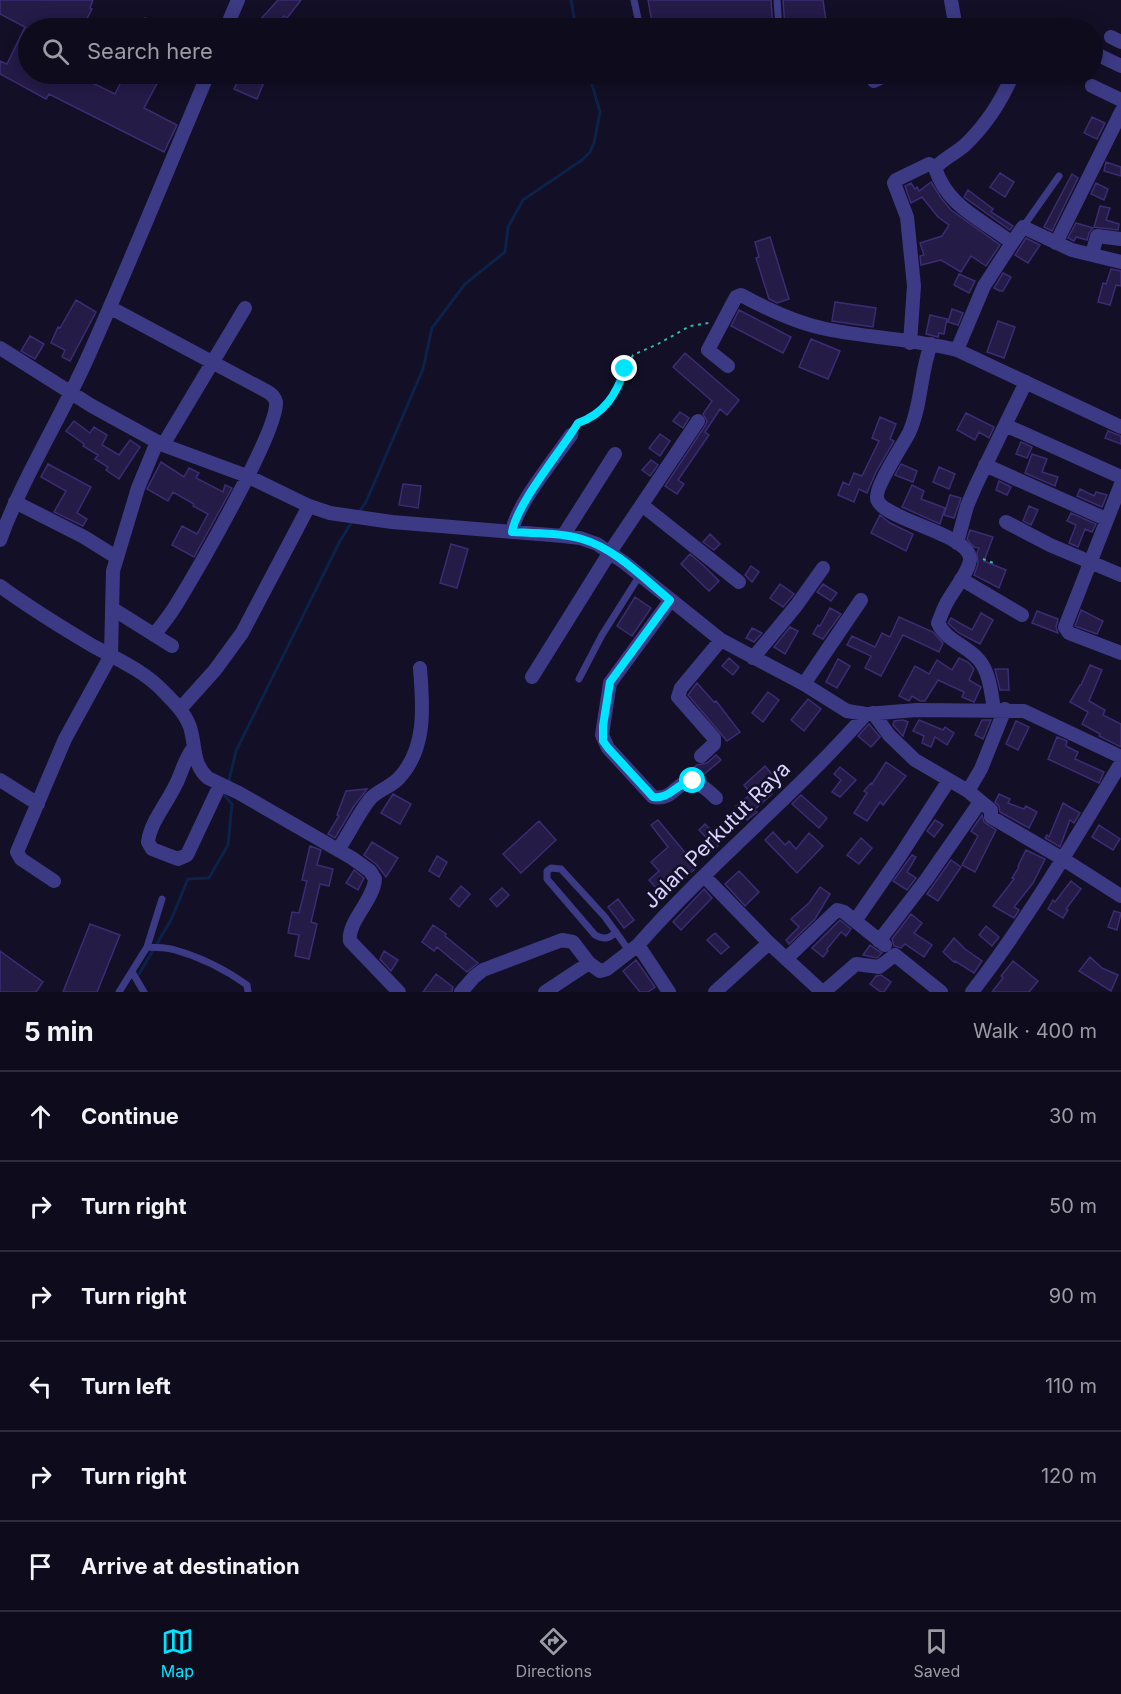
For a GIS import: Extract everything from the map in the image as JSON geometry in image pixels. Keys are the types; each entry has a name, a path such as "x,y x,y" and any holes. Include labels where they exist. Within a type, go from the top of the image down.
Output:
{"street":[{"path":"230,18 238,0"},
{"path":"951,0 954,18"},
{"path":"1103,57 1121,66"},
{"path":"0,540 15,502 111,308 204,84"},
{"path":"935,167 954,154 980,129 994,111 1008,84"},
{"path":"1092,86 1121,100"},
{"path":"1056,243 1121,112"},
{"path":"910,343 914,286 905,208 894,185 896,180 929,164 935,167 953,201 1012,243"},
{"path":"957,350 984,286 1023,227 1072,250 1121,262"},
{"path":"1092,254 1097,236 1121,239"},
{"path":"728,366 708,351 736,297 741,295 784,316 824,329 957,350 1121,427"},
{"path":"111,308 268,392 275,399 273,417 247,476 180,598 154,635"},
{"path":"54,881 21,858 17,852 65,739 111,655 113,571 138,488 160,444 213,363 244,308"},
{"path":"930,344 917,412 909,432 879,487 877,500 879,506 889,512 923,525 965,548 970,559 938,623 941,630 980,660 1000,709 981,770 968,791"},
{"path":"0,348 92,406 160,444 247,476 309,506 359,519 562,536 580,538 597,544 640,575 721,640 804,684 847,711 869,713 917,710 1024,711 1121,757"},
{"path":"957,543 967,506 1026,382"},
{"path":"532,677 610,552 698,421"},
{"path":"1005,425 1121,477"},
{"path":"512,532 521,507 571,435"},
{"path":"562,536 615,454"},
{"path":"986,465 1106,519"},
{"path":"1121,484 1065,623 1065,629 1121,653"},
{"path":"15,502 84,537 116,557"},
{"path":"642,505 739,582"},
{"path":"180,709 215,670 242,633 309,506"},
{"path":"1006,522 1090,563 1121,575"},
{"path":"753,658 796,606 823,568"},
{"path":"961,579 1022,615"},
{"path":"0,586 53,622 151,680 180,709 189,725 198,768 208,778 239,793 352,858 370,871 375,879 373,889 350,932 350,941 399,992"},
{"path":"670,600 610,682 604,716 603,741 653,797 665,797 685,782 693,781 716,798"},
{"path":"804,684 861,600"},
{"path":"113,609 172,646"},
{"path":"701,756 714,744 714,738 678,697 678,694 721,640"},
{"path":"338,850 369,801 377,792 398,779 414,756 422,726 420,668"},
{"path":"869,713 915,760 968,791 991,810 991,817 1121,896"},
{"name":"Jalan Perkutut Raya","path":"589,963 596,969 604,971 634,948 869,713"},
{"path":"194,747 185,759 177,783 150,831 148,842 152,849 174,859 183,859 221,786"},
{"path":"972,992 1007,946 1121,763"},
{"path":"0,780 38,804"},
{"path":"855,921 949,780"},
{"path":"879,941 926,880 980,802"},
{"path":"704,876 769,943 815,987 823,991 856,964 879,967 895,954"},
{"path":"787,958 836,911 844,912 941,992"},
{"path":"460,992 483,970 562,940 573,942 589,963 545,992"},
{"path":"715,992 769,943"},
{"path":"634,948 669,992"}],"lane":[{"path":"634,0 638,18"},
{"path":"777,0 778,18"},
{"path":"1023,227 1059,176"},
{"path":"579,679 602,635 640,575"},
{"path":"616,932 611,937 602,938 595,935 547,879 547,871 551,868 561,869 616,932 634,948"},
{"path":"119,992 147,947 162,899"},
{"path":"147,947 174,949 206,962 247,985 248,992"},
{"path":"132,972 144,992"}],"path":[{"path":"571,435 578,423 595,417 614,394 633,355 658,345 690,326 722,322"}],"building":[{"path":"0,0 93,0 87,18 18,18 18,23 0,14"},
{"path":"278,0 301,0 287,18 284,16 282,18 262,18"},
{"path":"648,0 771,0 772,18 651,18"},
{"path":"783,0 823,0 826,18 784,18"},
{"path":"18,41 18,84 0,74 0,61 7,64"},
{"path":"18,84 94,84 115,94 120,84 157,84 144,108 177,125 164,152 49,94 46,99"},
{"path":"236,84 263,84 257,99 234,89"},
{"path":"1092,117 1105,123 1097,139 1084,133"},
{"path":"1106,162 1121,167 1121,176 1104,171"},
{"path":"1000,173 1014,182 1005,197 990,187"},
{"path":"1072,174 1078,178 1052,231 1044,227"},
{"path":"931,182 951,210 1000,245 986,266 971,256 961,272 941,260 921,265 920,256 924,255 920,243 942,236 949,225 938,217 922,197 911,203 905,186 911,183 919,191"},
{"path":"1096,183 1108,189 1104,200 1091,194"},
{"path":"968,190 993,209 991,212 1013,226 1010,230 964,197"},
{"path":"1100,206 1110,208 1106,220 1119,224 1118,230 1094,227"},
{"path":"1076,223 1093,228 1087,240 1076,237 1074,241 1068,238"},
{"path":"770,237 789,299 777,303 769,299 756,258 759,257 755,242"},
{"path":"1026,238 1040,245 1028,263 1015,255"},
{"path":"1111,269 1121,271 1121,286 1116,285 1110,305 1098,302 1103,283 1106,284"},
{"path":"1003,273 1011,277 1003,291 1000,291 994,288"},
{"path":"959,274 975,281 969,293 954,285"},
{"path":"76,300 96,312 70,361 62,357 65,350 51,343 58,327 60,328"},
{"path":"835,302 876,308 873,327 832,321"},
{"path":"952,309 963,313 958,325 948,322"},
{"path":"739,310 791,337 783,353 731,326"},
{"path":"930,315 947,319 944,334 939,333 938,337 926,334"},
{"path":"998,321 1015,327 1004,358 987,352"},
{"path":"30,336 44,344 35,359 21,351"},
{"path":"811,339 840,351 828,379 799,367"},
{"path":"685,353 739,400 727,415 720,409 705,432 709,435 678,480 684,484 677,494 665,486 705,426 707,421 703,414 712,401 673,367"},
{"path":"680,412 689,418 683,428 673,421"},
{"path":"966,413 994,427 989,438 979,432 975,440 957,430"},
{"path":"880,417 896,424 890,439 894,441 867,493 859,489 854,502 838,495 843,482 849,485 854,473 862,476 879,441 872,438"},
{"path":"74,421 90,433 94,427 107,435 102,445 119,455 130,440 140,447 119,479 106,470 108,467 95,459 98,455 66,431"},
{"path":"1108,431 1121,436 1121,444 1105,438"},
{"path":"660,434 670,441 660,456 649,448"},
{"path":"1021,442 1032,447 1027,458 1016,454"},
{"path":"1032,454 1047,459 1042,472 1058,477 1055,486 1025,473"},
{"path":"651,460 658,465 650,476 642,470"},
{"path":"161,462 184,477 189,468 199,473 196,478 223,492 225,485 232,488 194,557 172,545 182,526 197,534 208,514 173,492 168,501 147,489"},
{"path":"48,464 91,487 77,513 87,519 83,526 54,512 66,491 41,477"},
{"path":"901,464 917,471 913,482 895,475"},
{"path":"939,467 955,474 949,489 933,482"},
{"path":"999,481 1011,487 1007,495 996,490"},
{"path":"403,484 421,486 418,508 399,505"},
{"path":"912,485 924,491 921,499 945,508 940,524 902,507"},
{"path":"1080,489 1094,496 1096,492 1107,495 1102,507 1077,496"},
{"path":"950,495 961,498 954,518 944,515"},
{"path":"1029,506 1038,510 1031,525 1023,521"},
{"path":"1071,513 1096,524 1092,532 1085,529 1078,547 1069,543 1076,525 1067,521"},
{"path":"880,515 890,523 913,534 906,551 871,533"},
{"path":"970,530 993,537 984,561 1006,570 999,588 974,575 978,564 979,548 974,547 967,539"},
{"path":"710,534 720,544 714,550 703,542"},
{"path":"451,544 468,549 457,588 440,583"},
{"path":"690,554 719,581 709,591 681,564"},
{"path":"751,566 759,572 752,582 745,575"},
{"path":"780,584 794,594 783,607 770,598"},
{"path":"823,584 837,593 831,601 817,592"},
{"path":"635,597 651,608 632,636 617,626"},
{"path":"830,608 841,614 823,639 813,634"},
{"path":"1081,610 1103,621 1097,634 1075,626"},
{"path":"1037,611 1058,619 1056,627 1058,633 1032,623"},
{"path":"981,613 993,620 980,644 959,633 948,623 951,618 972,630"},
{"path":"899,617 933,632 943,643 939,652 903,635 881,676 865,668 871,656 847,645 852,636 875,647 882,633 890,637"},
{"path":"790,627 798,631 785,654 774,647"},
{"path":"752,628 762,633 754,642 746,638"},
{"path":"729,658 739,667 733,675 722,666"},
{"path":"959,658 968,662 974,669 969,680 981,687 974,702 962,697 964,692 938,680 925,701 912,696 909,701 899,696 915,666 929,674 937,660 952,670"},
{"path":"838,659 850,666 837,688 826,682"},
{"path":"1090,665 1102,670 1089,701 1105,710 1103,715 1121,724 1121,747 1082,724 1088,712 1070,702"},
{"path":"995,669 1008,669 1009,690 1000,690"},
{"path":"697,683 714,702 716,701 740,732 727,741 688,695"},
{"path":"768,692 779,700 763,722 752,713"},
{"path":"808,699 821,709 804,731 791,720"},
{"path":"919,720 943,730 945,727 954,733 947,745 935,737 931,747 922,743 924,736 913,731"},
{"path":"982,720 991,720 983,739 975,735"},
{"path":"894,721 908,722 903,736 893,725"},
{"path":"1016,721 1029,727 1018,750 1006,744"},
{"path":"869,724 880,737 871,747 858,736"},
{"path":"1057,737 1067,741 1066,746 1078,752 1075,759 1104,772 1099,783 1048,759"},
{"path":"716,755 721,760 702,776 689,771 697,765 707,763"},
{"path":"886,762 906,776 883,805 880,802 867,821 854,813 867,793 864,791 872,784"},
{"path":"765,766 777,780 767,789 772,794 754,810 757,812 747,820 736,806 751,794 744,785"},
{"path":"840,767 856,780 840,797 832,792 841,780 834,774"},
{"path":"367,789 335,838 328,834 339,816 337,815 346,791"},
{"path":"393,794 411,804 400,824 381,813"},
{"path":"999,794 1010,799 1008,803 1024,809 1026,806 1037,812 1029,828 1000,812 995,802"},
{"path":"801,795 827,818 819,828 792,804"},
{"path":"1063,803 1080,813 1074,823 1070,820 1060,847 1045,838 1047,835 1049,837"},
{"path":"982,815 984,822 996,830 975,872 962,865 978,836 971,831"},
{"path":"658,820 697,867 685,878 679,871 658,890 649,880 659,871 651,862 668,847 651,825"},
{"path":"935,820 943,825 934,837 927,831"},
{"path":"539,821 556,840 521,873 503,854"},
{"path":"705,824 722,841 716,848 699,830"},
{"path":"1099,825 1120,839 1113,850 1092,837"},
{"path":"773,832 785,845 789,841 796,849 809,833 823,846 797,873 765,840"},
{"path":"861,838 872,848 859,864 847,855"},
{"path":"372,842 398,858 386,877 376,864 364,855"},
{"path":"310,846 321,850 317,865 333,869 329,886 320,884 311,922 317,924 309,959 295,956 299,935 288,933 292,912 299,913 307,881 302,880"},
{"path":"1026,850 1045,859 1033,883 1014,907 1019,910 1014,918 993,906 1014,879 1012,878"},
{"path":"912,855 916,857 907,872 916,878 907,890 893,881"},
{"path":"437,856 447,862 439,877 429,871"},
{"path":"951,860 961,867 938,901 927,894"},
{"path":"354,870 364,878 358,890 346,883"},
{"path":"739,871 759,892 745,906 725,884"},
{"path":"1071,881 1081,889 1066,909 1068,910 1063,918 1048,909 1053,900 1055,902"},
{"path":"461,886 470,894 459,907 450,899"},
{"path":"820,887 830,894 815,919 789,944 786,940 799,927 791,919 809,903"},
{"path":"502,888 509,895 497,907 490,899"},
{"path":"704,889 712,898 681,930 673,922"},
{"path":"618,899 634,920 624,928 608,907"},
{"path":"1114,911 1121,913 1117,930 1108,927"},
{"path":"911,914 922,923 914,933 932,945 924,957 905,944 901,948 894,946 892,939"},
{"path":"840,920 851,929 846,936 841,932 823,957 812,948"},
{"path":"90,924 120,935 97,992 63,992"},
{"path":"433,925 478,963 467,972 437,947 434,951 422,942"},
{"path":"986,926 999,937 992,946 979,935"},
{"path":"715,933 729,947 721,954 707,940"},
{"path":"954,938 982,961 974,973 954,962 943,952"},
{"path":"870,945 882,953 877,958 863,955"},
{"path":"0,951 43,982 36,992 0,992"},
{"path":"384,951 398,960 391,971 380,959"},
{"path":"1090,957 1102,968 1118,975 1111,991 1079,971"},
{"path":"636,960 655,987 648,992 640,992 623,971"},
{"path":"1013,961 1038,981 1029,992 992,992 1003,978 1001,976"},
{"path":"436,974 453,987 452,992 423,992"},
{"path":"881,975 891,982 884,992 870,984 876,976"}],"waterway":[{"path":"571,0 574,18"},
{"path":"359,512 366,502 423,369 432,328 465,284 505,252 508,227 523,200 582,160 590,152 600,112 592,84"},
{"path":"228,785 236,751 340,541 353,520"},
{"path":"139,974 171,920 188,879 209,878 228,845 232,804 225,796 226,791"}],"route":[{"path":"625,369 614,394 599,413 595,417 578,423 521,507 512,532 580,538 597,544 625,563 670,600 610,682 602,735 608,748 653,797 665,797 685,782 693,781"}]}
